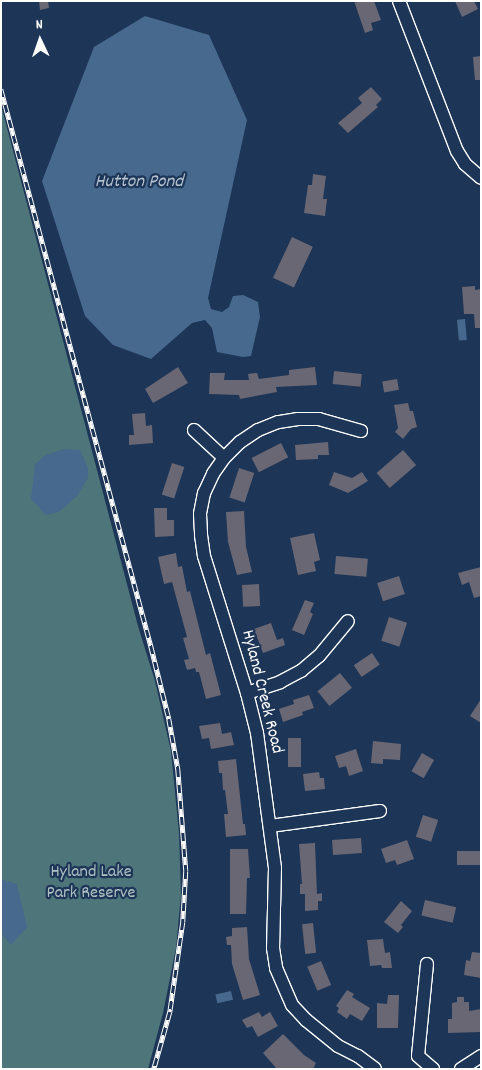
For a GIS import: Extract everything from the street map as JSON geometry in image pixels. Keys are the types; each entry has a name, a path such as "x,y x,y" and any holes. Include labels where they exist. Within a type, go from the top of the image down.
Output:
{"street":[{"path":"399,1 456,151 465,164 481,178"},
{"name":"Hyland Creek Road","path":"361,431 319,419 278,422 258,430 240,442 224,458 213,474 204,493 200,514 204,556 247,693 257,733 270,826 276,898 273,948 276,968 292,1004 306,1020 338,1046 358,1056 375,1069"},
{"path":"194,430 224,458"},
{"path":"247,693 280,682 301,671 319,656 348,621"},
{"path":"270,826 380,811"},
{"path":"427,964 418,1056 433,1069"},
{"path":"461,1069 480,1058"}],"green space":[{"name":"Hyland Lake Park Reserve","path":"1,105 138,626 155,681 171,751 179,833 181,895 176,948 163,1013 148,1069 1,1069"}],"water":[{"name":"Hutton Pond","path":"145,16 209,35 247,120 208,298 211,309 222,312 229,307 233,296 243,295 258,302 260,317 251,356 243,357 217,352 212,328 205,320 192,323 151,359 113,345 85,316 42,181 94,47"},
{"path":"465,319 467,340 459,341 457,320"},
{"path":"64,449 80,450 88,468 88,478 77,496 59,512 46,515 31,499 35,464 46,455"},
{"path":"1,879 17,884 27,927 11,945 1,933"},
{"path":"231,991 233,1000 217,1003 215,995"}],"building":[{"path":"39,1 48,1 49,8 40,10"},
{"path":"354,1 374,1 381,20 371,23 373,30 365,33"},
{"path":"455,1 474,1 478,9 462,17"},
{"path":"481,56 481,80 475,80 473,57"},
{"path":"371,87 382,99 376,105 378,107 348,133 338,123 362,103 358,98"},
{"path":"313,174 326,176 323,199 327,199 325,216 304,213 308,185 312,185"},
{"path":"292,237 313,247 294,288 273,278"},
{"path":"475,286 475,290 481,289 481,328 475,328 474,314 464,314 462,287"},
{"path":"178,367 188,383 153,403 145,389"},
{"path":"315,367 317,385 276,387 277,392 240,399 239,395 209,394 210,373 225,373 224,380 249,380 248,374 257,373 259,379 289,375 289,370"},
{"path":"334,371 362,374 360,387 333,384"},
{"path":"397,379 399,390 384,392 382,382"},
{"path":"408,403 410,411 413,411 417,427 411,429 403,439 395,432 398,428 394,405"},
{"path":"145,413 146,426 152,425 153,443 129,445 129,435 134,435 132,414"},
{"path":"328,442 329,455 318,455 318,459 296,460 295,445"},
{"path":"281,443 288,457 259,472 252,458"},
{"path":"403,450 416,465 390,488 377,473"},
{"path":"172,463 184,467 174,498 162,494"},
{"path":"239,468 254,473 245,502 229,497"},
{"path":"334,472 352,478 362,472 368,481 348,493 329,485"},
{"path":"154,508 167,508 167,520 174,520 174,536 155,537"},
{"path":"244,511 246,547 252,572 237,575 228,542 226,512"},
{"path":"314,533 320,560 314,562 316,571 298,575 290,538"},
{"path":"176,553 178,567 182,566 187,592 190,591 206,655 210,653 221,695 206,699 199,672 196,672 195,668 187,670 184,660 189,659 183,638 187,637 172,582 164,584 158,557"},
{"path":"336,556 368,559 366,577 334,574"},
{"path":"481,567 481,596 474,598 469,582 462,585 458,573"},
{"path":"399,576 405,594 383,601 377,583"},
{"path":"259,584 260,606 243,607 242,585"},
{"path":"305,600 314,603 310,612 313,614 304,635 292,630"},
{"path":"389,617 407,623 399,647 381,641"},
{"path":"271,623 277,640 283,638 285,645 263,653 254,629"},
{"path":"372,653 380,665 362,677 354,665"},
{"path":"340,673 352,688 329,706 317,691"},
{"path":"309,695 314,708 302,712 303,715 283,722 279,709 294,704 293,700"},
{"path":"481,699 481,723 470,716"},
{"path":"220,723 222,734 231,732 234,745 211,749 209,738 202,739 199,726"},
{"path":"288,738 301,738 301,767 288,767"},
{"path":"373,741 401,744 400,760 383,759 383,764 371,763"},
{"path":"356,749 363,771 349,776 346,766 339,768 335,756"},
{"path":"422,753 434,760 424,778 412,771"},
{"path":"236,759 243,824 245,824 246,835 226,837 224,814 228,814 222,773 219,773 218,761"},
{"path":"319,772 320,778 324,778 325,789 305,791 303,774"},
{"path":"423,815 438,820 431,842 416,837"},
{"path":"361,838 362,853 333,855 332,840"},
{"path":"407,840 414,859 397,865 395,860 386,863 381,849"},
{"path":"315,843 317,894 322,893 322,901 318,901 318,910 305,911 305,894 300,894 300,884 302,884 299,844"},
{"path":"230,849 248,849 250,878 247,878 246,914 230,914"},
{"path":"457,851 481,851 481,865 457,865"},
{"path":"425,900 456,907 453,923 421,916"},
{"path":"401,901 412,911 401,925 403,927 398,933 384,922"},
{"path":"313,923 316,953 305,954 302,924"},
{"path":"247,927 249,959 260,995 243,1000 232,964 231,945 227,945 226,937 232,936 232,928"},
{"path":"383,939 385,953 390,952 392,968 382,968 381,965 370,966 367,940"},
{"path":"472,952 481,953 481,978 464,975 466,960 470,961"},
{"path":"321,961 331,985 317,991 307,967"},
{"path":"347,990 354,994 352,997 370,1008 362,1021 350,1014 347,1019 337,1012 339,1008 336,1006"},
{"path":"388,995 399,995 398,1028 377,1028 377,1003 387,1004"},
{"path":"457,997 464,997 464,1002 469,1002 469,1011 481,1009 481,1032 448,1033 448,1019 452,1019 452,1003 457,1002"},
{"path":"259,1012 262,1017 270,1012 278,1026 258,1037 252,1026 247,1028 242,1020"},
{"path":"283,1034 304,1055 316,1063 313,1069 277,1069 263,1053"}],"railway":[{"path":"1,89 151,646 169,719 178,769 186,871 183,922 170,1012 154,1069"}]}
